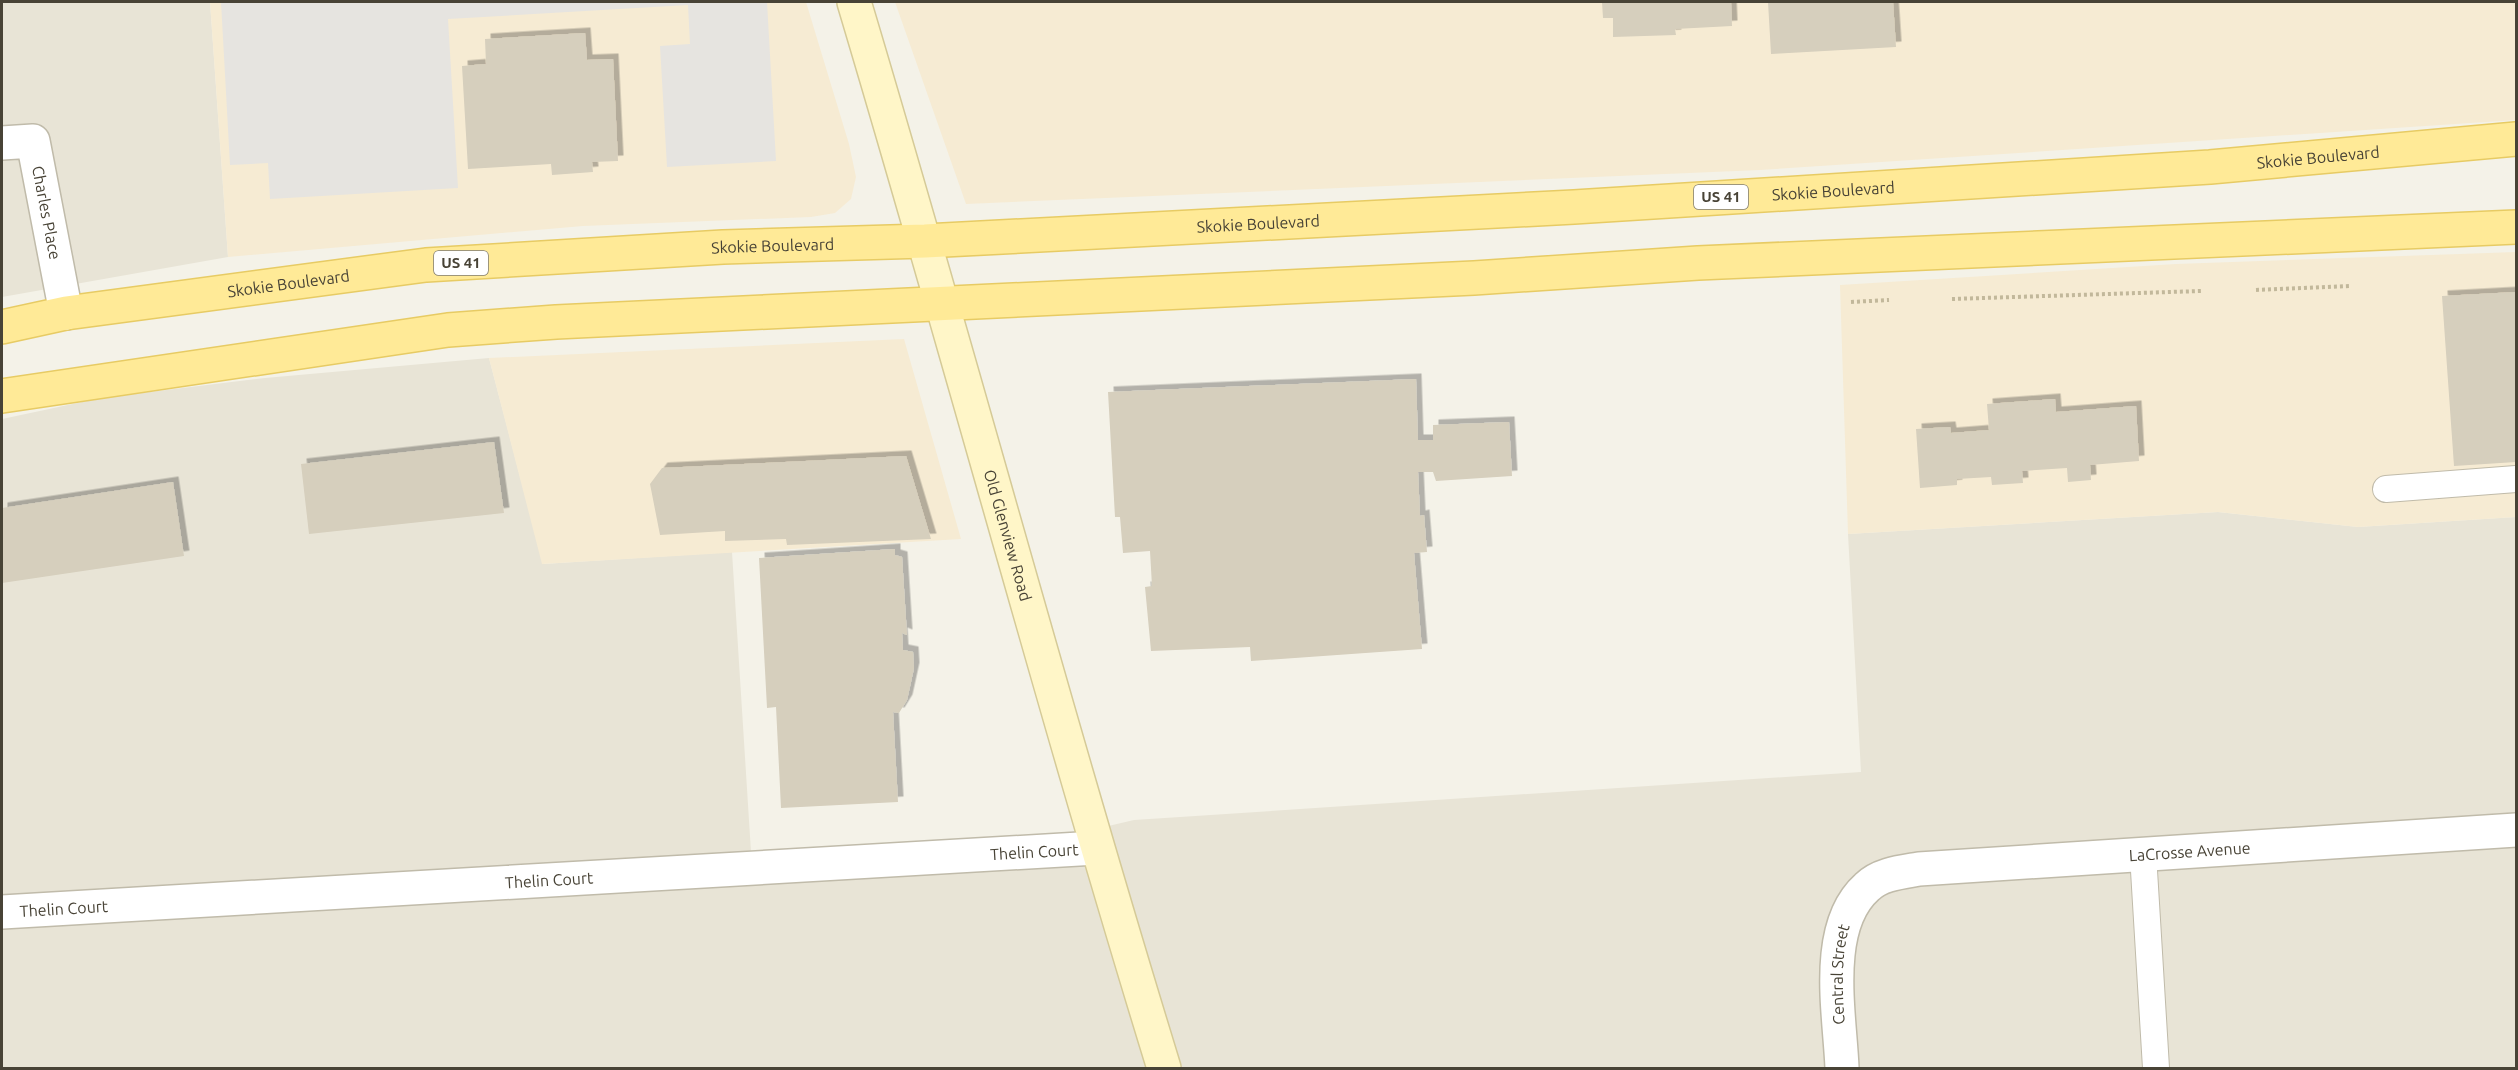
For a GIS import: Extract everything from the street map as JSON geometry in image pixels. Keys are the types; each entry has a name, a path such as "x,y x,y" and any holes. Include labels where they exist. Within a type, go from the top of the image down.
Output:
{"main road":[{"name":"Skokie Boulevard","path":"2,327 66,313 426,265 723,247 926,241 1574,207 2210,167 2517,139"},
{"path":"2,396 448,330 556,322 1474,278 1722,262 2517,227"}],"street":[{"name":"Old Glenview Road","path":"854,2 926,241 1096,848 1164,1068"},
{"name":"Charles Place","path":"2,143 33,141 66,313"},
{"name":"LaCrosse Avenue","path":"1867,886 1889,874 1919,869 2517,830"},
{"name":"Thelin Court","path":"2,912 1096,848"},
{"name":"Central Street","path":"1842,1068 1837,957 1846,914 1867,886"}],"lane":[{"path":"2386,489 2517,479"},
{"path":"2143,854 2156,1068"}],"path":[{"path":"2256,290 2349,286"},
{"path":"1952,299 2201,291"},
{"path":"1851,302 1889,300"}],"shaded area":[{"path":"2,2 210,2 228,257 2,297"},
{"path":"210,2 806,2 849,144 856,177 851,199 835,213 811,217 583,226 228,257"},
{"path":"221,2 767,2 776,161 667,167 660,46 690,44 688,5 448,19 458,188 270,199 268,163 230,165"},
{"path":"895,2 2516,2 2516,120 1760,170 966,204"},
{"path":"2516,252 2516,517 2358,527 2218,512 1848,534 1840,285 2176,264"},
{"path":"904,339 961,539 542,564 489,358"},
{"path":"489,358 543,564 732,552 751,852 1057,838 1134,820 1861,772 1848,534 2218,512 2358,527 2516,517 2516,1068 2,1068 2,419 101,398 265,378"}],"building":[{"path":"1602,2 1731,2 1732,26 1675,29 1676,35 1613,37 1613,18 1603,18"},
{"path":"1768,2 1893,2 1896,47 1771,54"},
{"path":"585,33 587,60 613,59 618,161 592,162 593,172 552,175 551,164 468,169 462,66 486,64 485,39"},
{"path":"2516,292 2516,462 2454,466 2442,296"},
{"path":"1416,379 1418,440 1433,440 1433,425 1509,422 1512,476 1436,481 1433,472 1418,472 1420,516 1424,515 1427,552 1414,553 1422,649 1251,661 1250,647 1151,651 1145,587 1152,586 1150,551 1123,553 1120,517 1115,517 1108,392"},
{"path":"2055,399 2056,412 2136,406 2139,461 2090,465 2091,480 2068,482 2067,468 2022,471 2023,483 1992,485 1991,477 1957,479 1957,485 1920,488 1916,429 1950,427 1951,433 1989,430 1987,404"},
{"path":"494,442 504,513 309,534 301,464"},
{"path":"906,456 931,539 787,545 786,539 725,541 725,531 660,535 650,484 662,468"},
{"path":"173,482 184,556 2,583 2,508"},
{"path":"895,549 895,555 902,557 907,635 902,633 903,650 913,652 914,668 907,700 899,713 893,712 898,802 781,808 776,707 767,708 759,558"}]}
